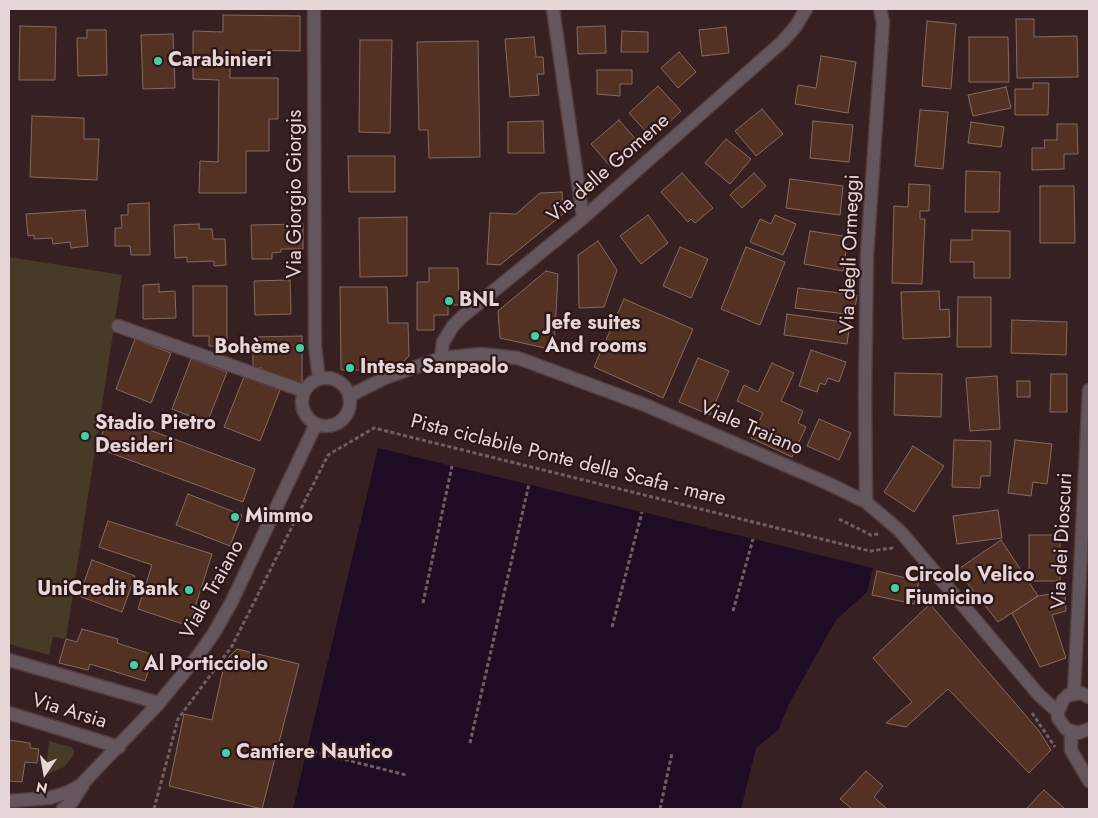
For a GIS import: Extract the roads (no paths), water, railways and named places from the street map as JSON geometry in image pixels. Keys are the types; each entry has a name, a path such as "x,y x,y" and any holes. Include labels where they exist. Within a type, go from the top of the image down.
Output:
{"street":[{"name":"Via Giorgio Giorgis","path":"314,9 315,348 318,379"},
{"path":"553,9 582,218"},
{"name":"Via delle Gomene","path":"441,358 443,342 458,321 582,218 782,42 796,26 806,9"},
{"name":"Via degli Ormeggi","path":"866,502 865,394 868,255 883,22 880,9"},
{"path":"118,326 304,392"},
{"name":"Viale Traiano","path":"349,396 378,381 441,358 469,354 493,354 518,358 539,364 677,418 827,482 866,502 900,531 1039,695 1058,712 1061,724 1071,732"},
{"path":"326,378 340,383 349,396 348,411 338,423 331,426 316,424 304,414 302,399 304,392 308,386 318,379 326,378"},
{"name":"Via dei Dioscuri","path":"1074,693 1089,390"},
{"name":"Viale Traiano","path":"14,801 66,793 86,781 159,703 202,652 222,621 316,424"},
{"path":"9,660 159,703"},
{"path":"1058,712 1063,700 1074,693 1089,697"},
{"name":"Via Arsia","path":"9,713 119,747"},
{"path":"1089,729 1078,733 1071,732 1071,750 1089,781"},
{"path":"63,809 72,802 86,781"},
{"path":"14,801 31,809"}],"place":[{"name":"Carabinieri","path":"158,61"},
{"name":"BNL","path":"449,301"},
{"name":"Jefe suites And rooms","path":"535,336"},
{"name":"Bohème","path":"300,348"},
{"name":"Intesa Sanpaolo","path":"350,368"},
{"name":"Stadio Pietro Desideri","path":"85,436"},
{"name":"Mimmo","path":"235,517"},
{"name":"Circolo Velico Fiumicino","path":"895,588"},
{"name":"UniCredit Bank","path":"189,590"},
{"name":"Al Porticciolo","path":"134,665"},
{"name":"Cantiere Nautico","path":"226,753"}]}
